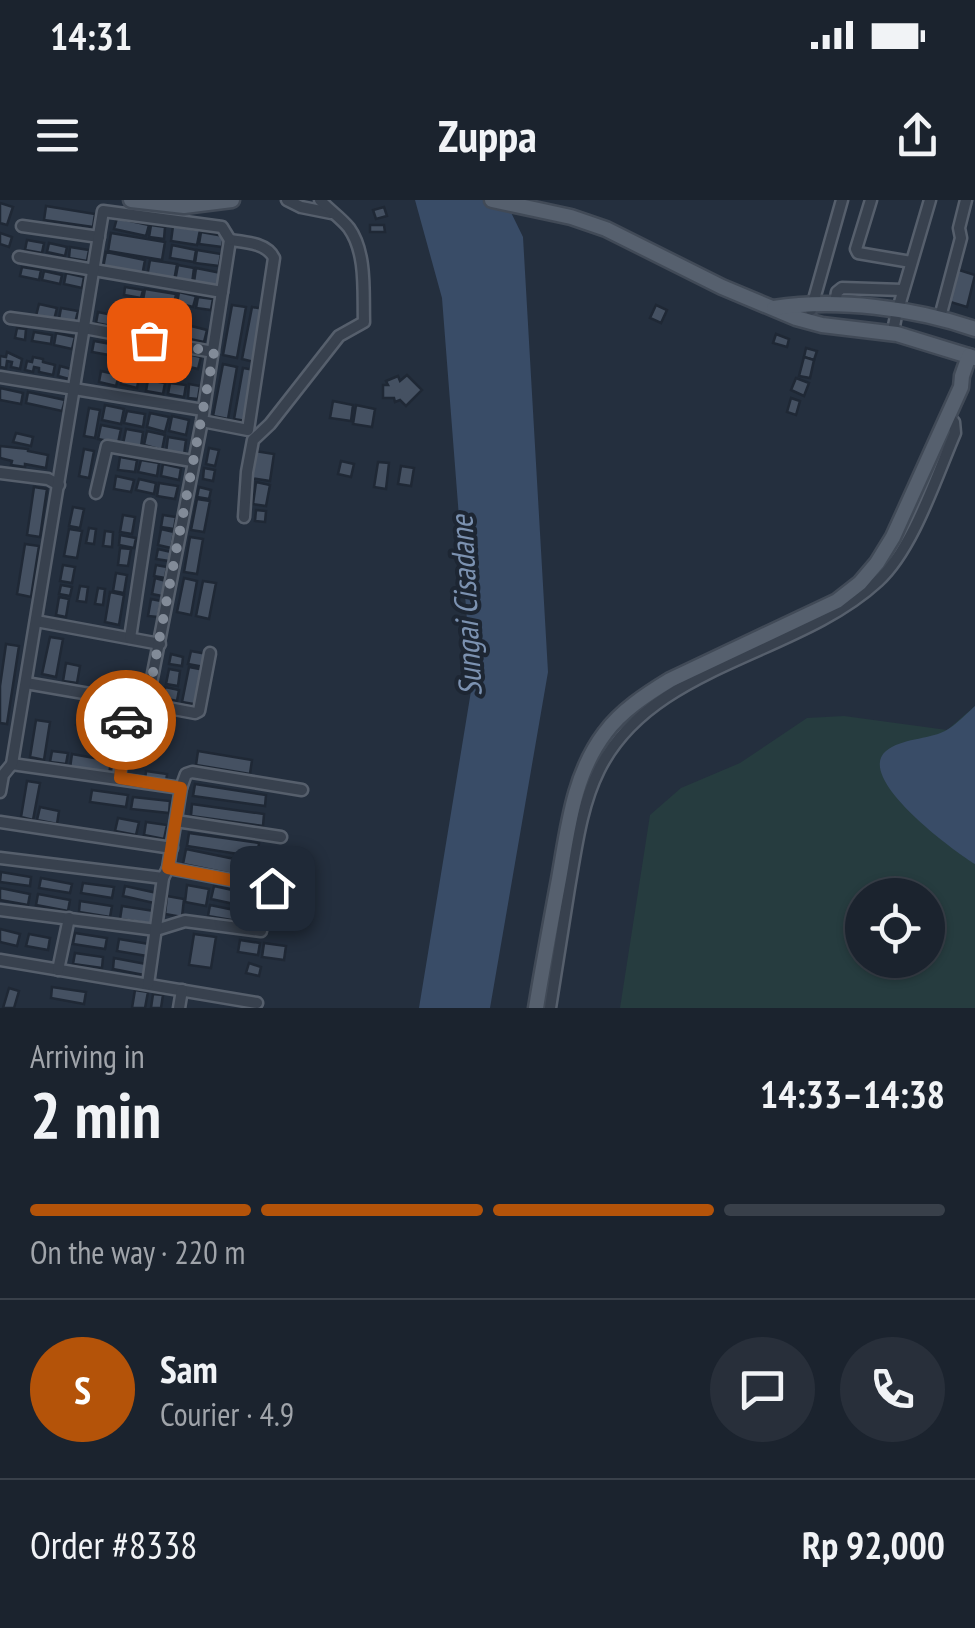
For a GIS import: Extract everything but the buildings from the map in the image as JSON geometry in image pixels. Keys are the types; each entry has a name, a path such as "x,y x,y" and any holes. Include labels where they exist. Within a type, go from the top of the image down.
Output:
{"main road":[{"path":"131,200 164,205 232,200"},
{"path":"492,200 571,217 606,229 722,287 809,321 897,334 972,357 893,537 860,583 837,601 670,680 646,695 607,730 584,771 571,811 536,1008"},
{"path":"773,308 835,303 940,317 975,329"},
{"path":"960,387 975,373"}],"street":[{"path":"287,200 301,208 332,214"},
{"path":"244,518 253,440 339,336 364,322 358,251 348,228 320,200"},
{"path":"809,321 842,200"},
{"path":"870,200 856,249 911,262"},
{"path":"897,334 894,322 930,200"},
{"path":"940,317 961,238 959,228 966,200"},
{"path":"0,792 1,775 12,764 103,210 222,227 230,240 214,352 147,704"},
{"path":"22,226 98,236"},
{"path":"0,377 202,416 248,430 274,258 270,250 230,240"},
{"path":"18,258 222,292"},
{"path":"835,303 842,288 902,290"},
{"path":"10,318 214,352"},
{"path":"550,1008 578,834 599,769 620,738 682,687 826,620 882,578 913,530 955,433 954,422 948,416"},
{"path":"96,493 106,446 192,461"},
{"path":"0,473 48,479 59,485"},
{"path":"130,638 150,505"},
{"path":"36,621 160,644"},
{"path":"26,683 195,714 199,711 210,652"},
{"path":"120,778 128,700"},
{"path":"12,764 181,788"},
{"path":"148,984 186,774 302,790"},
{"path":"176,820 281,837"},
{"path":"0,822 172,848"},
{"path":"0,858 166,873 272,888"},
{"path":"0,910 156,930 185,921 261,931"},
{"path":"58,970 69,918"},
{"path":"0,960 182,990 226,1002 257,1003"},
{"path":"180,1008 182,990"}],"green space":[{"path":"975,706 975,1008 620,1008 650,815 681,788 740,763 807,718 844,716 947,730"}],"water":[{"path":"415,200 505,200 523,237 548,672 490,1008 419,1008 472,685 442,298"},
{"path":"975,706 975,864 911,813 884,778 880,763 892,747 945,731"}],"way so far":[{"path":"126,720 128,700 147,704 214,352 149,340"}],"route":[{"path":"126,720 120,778 181,788 168,868 272,888"}],"water label":[{"name":"Sungai Cisadane","path":"465,606"}]}
